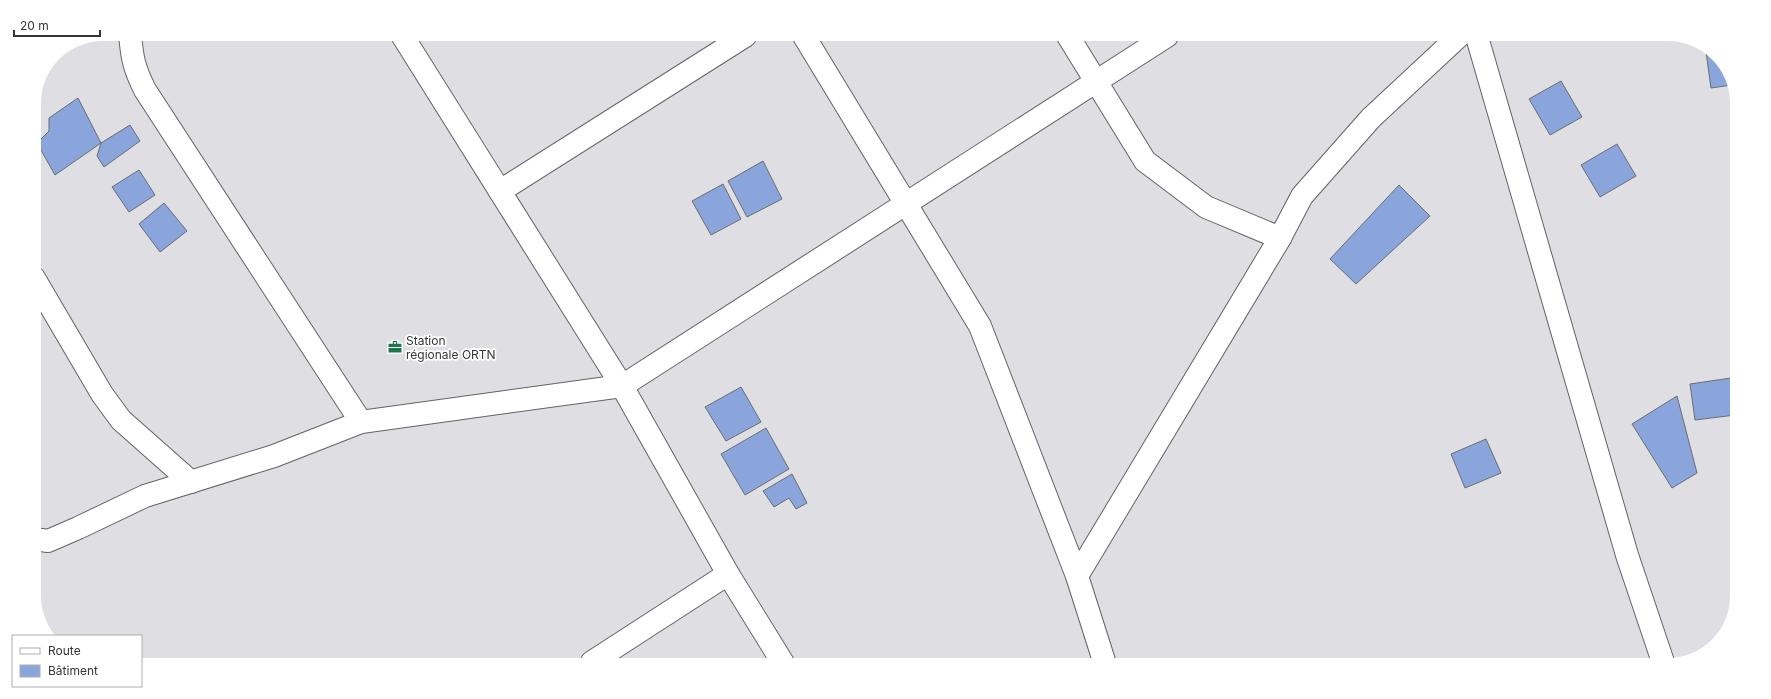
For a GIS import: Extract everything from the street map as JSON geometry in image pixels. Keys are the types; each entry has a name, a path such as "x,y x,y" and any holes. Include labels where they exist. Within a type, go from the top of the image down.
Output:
{"street":[{"path":"131,41 132,58 136,73 146,90 361,422"},
{"path":"406,41 622,386 728,574 779,658"},
{"path":"500,191 737,41"},
{"path":"807,41 980,326 1077,576 1103,658"},
{"path":"1071,41 1145,161 1206,207 1280,238"},
{"path":"41,540 48,541 145,496 274,456 361,422 622,386 1159,41"},
{"path":"1077,576 1280,238 1302,196 1371,118 1454,41"},
{"path":"1478,41 1627,555 1662,658"},
{"path":"41,290 102,394 121,420 191,482"},
{"path":"598,658 728,574"}],"building":[{"path":"1706,54 1722,72 1727,86 1711,88"},
{"path":"1561,81 1582,117 1550,135 1529,99"},
{"path":"78,98 101,143 55,175 41,150 41,139 49,131 49,118"},
{"path":"130,125 140,141 104,167 97,156 101,143"},
{"path":"1617,144 1636,176 1600,197 1581,165"},
{"path":"763,161 782,199 747,217 728,181"},
{"path":"139,170 155,195 129,212 112,187"},
{"path":"723,184 741,219 711,235 692,201"},
{"path":"1399,185 1430,216 1356,284 1330,259"},
{"path":"164,203 187,231 160,252 139,224"},
{"path":"1730,378 1730,416 1695,420 1690,384"},
{"path":"741,387 761,422 726,441 705,407"},
{"path":"1677,396 1697,473 1672,488 1632,424"},
{"path":"766,428 789,469 745,495 721,454"},
{"path":"1486,439 1501,473 1465,488 1451,454"},
{"path":"792,474 807,503 796,509 789,498 774,507 763,491"}],"place":[{"name":"Station régionale ORTN","path":"395,347"}]}
